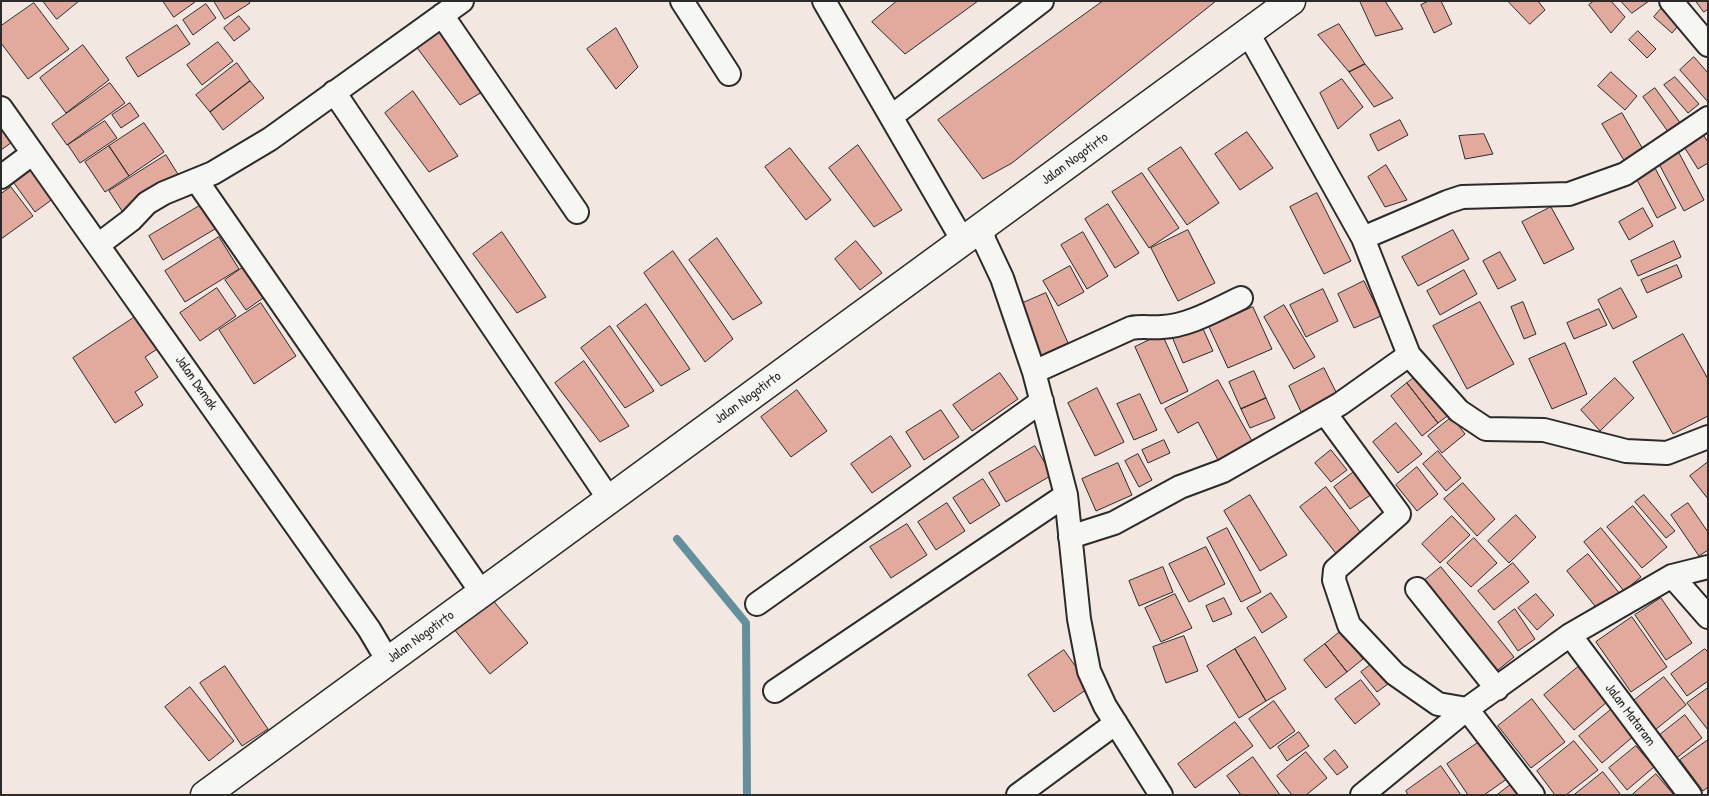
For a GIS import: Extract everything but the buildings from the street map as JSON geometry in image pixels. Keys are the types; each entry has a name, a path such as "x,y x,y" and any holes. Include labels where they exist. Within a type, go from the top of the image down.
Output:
{"street":[{"path":"98,245 130,220 147,203 164,193 197,181 248,153 462,1"},
{"path":"682,1 729,74"},
{"path":"824,1 892,116 972,235 985,242 1002,278 1034,372 1066,495 1082,645 1089,671 1116,723 1160,795"},
{"path":"892,116 1042,1"},
{"name":"Jalan Nogotirto","path":"204,795 1291,1"},
{"path":"1671,1 1699,20 1708,45"},
{"path":"442,15 577,212"},
{"path":"1248,33 1363,238 1409,355 1459,411 1472,422 1486,429 1544,430 1626,452 1667,453 1708,437"},
{"path":"334,92 609,499"},
{"name":"Jalan Demak","path":"1,108 358,613 388,660"},
{"path":"1363,238 1446,202 1462,198 1569,194 1624,174 1708,118"},
{"path":"1,177 34,153"},
{"path":"197,181 482,593"},
{"path":"1034,372 1131,328 1141,326 1162,327 1181,323 1241,298"},
{"path":"1070,537 1114,524 1180,488 1223,471 1325,413 1409,355"},
{"path":"757,604 1042,401"},
{"path":"1325,413 1399,514 1336,570 1334,580 1349,625 1395,674 1438,704 1467,709 1533,795"},
{"path":"775,691 1066,495"},
{"path":"1371,792 1467,709 1570,635 1672,576 1708,567"},
{"path":"1672,576 1708,617"},
{"path":"1417,590 1497,688"},
{"name":"Jalan Mataram","path":"1570,635 1690,795"},
{"path":"1018,795 1116,723"}],"waterway":[{"path":"677,539 746,623 747,795"}]}
